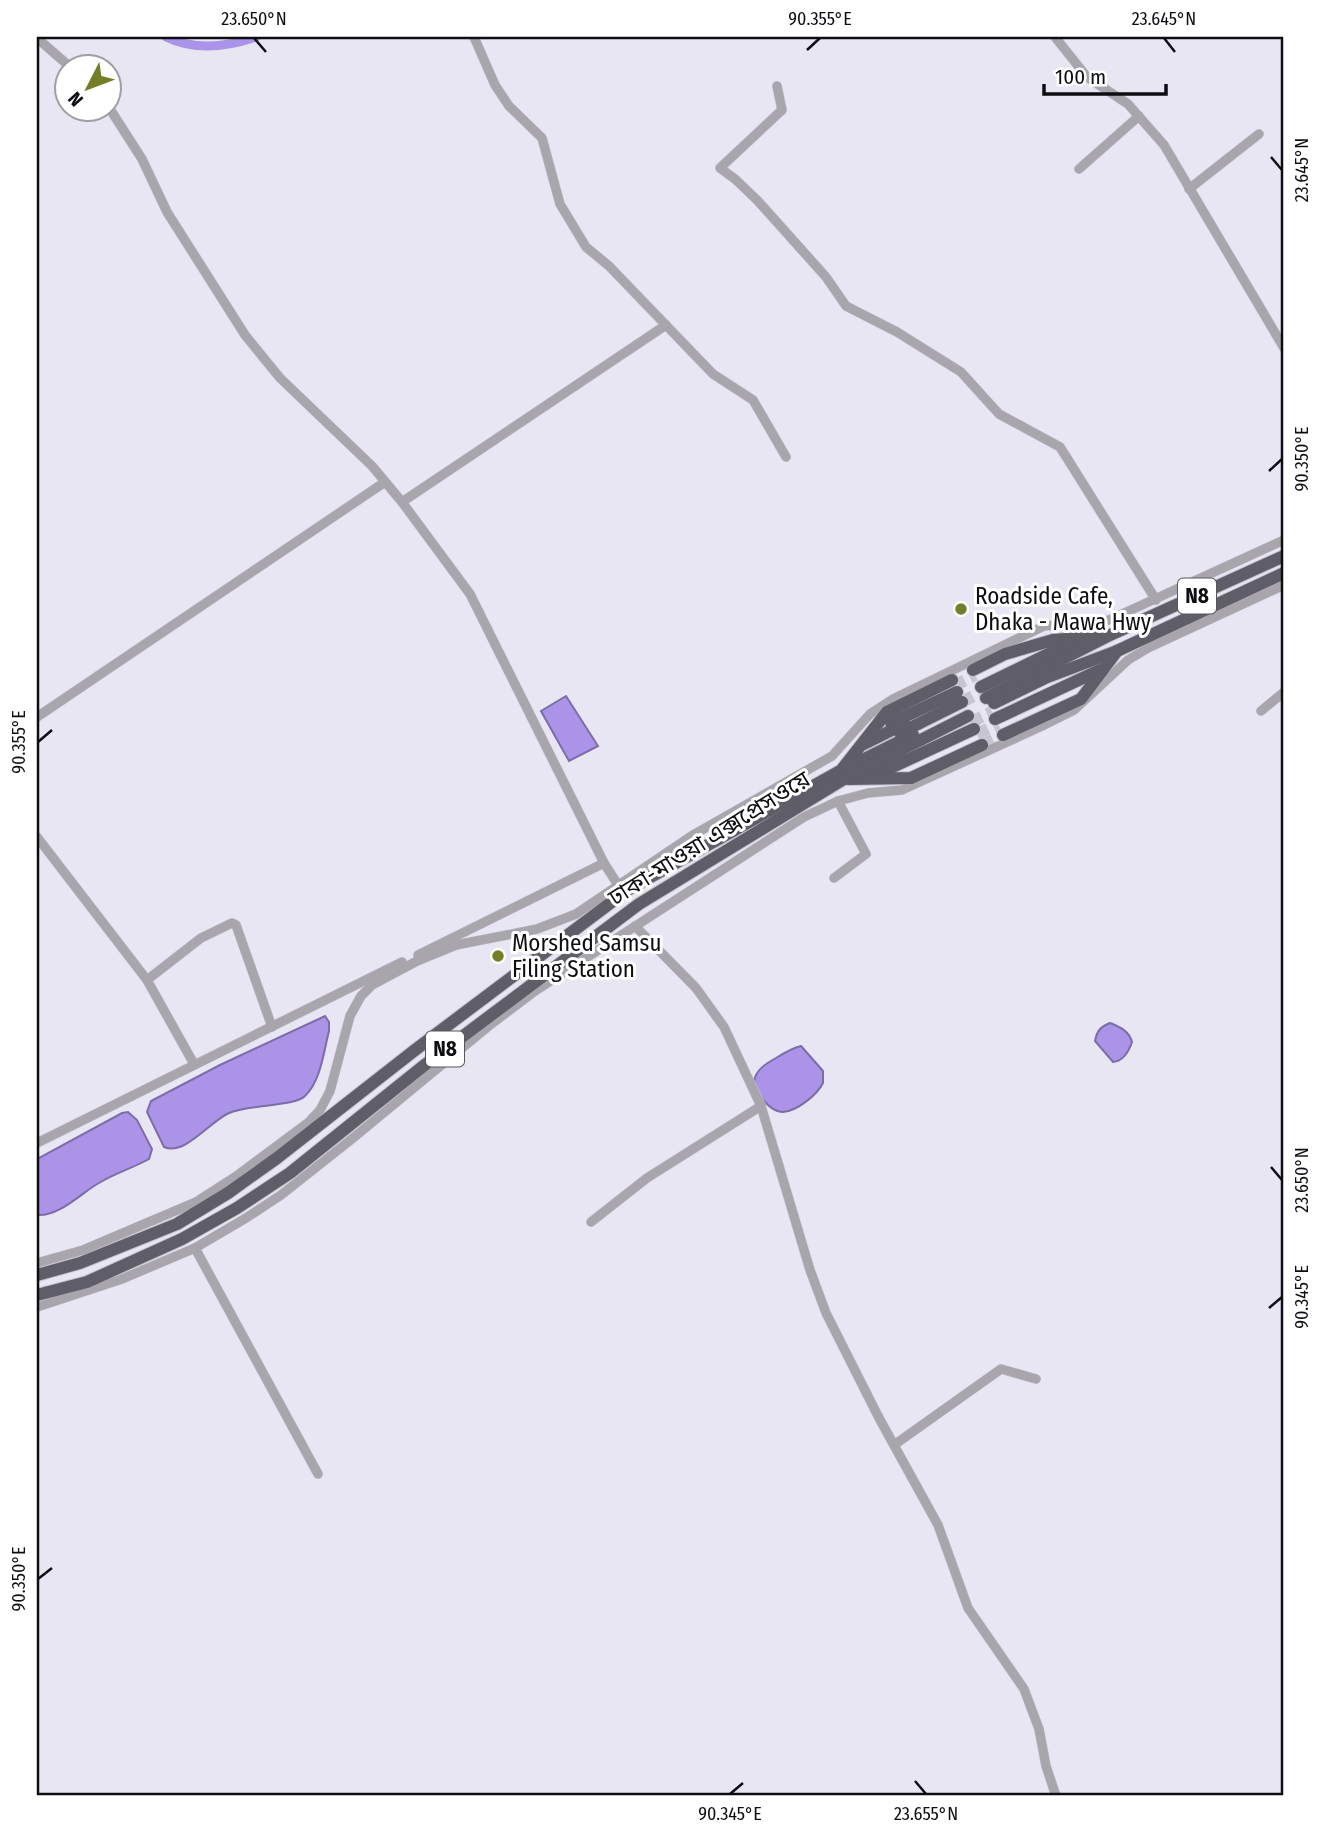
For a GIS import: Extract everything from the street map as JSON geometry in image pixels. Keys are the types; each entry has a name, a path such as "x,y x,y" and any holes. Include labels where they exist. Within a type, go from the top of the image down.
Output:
{"highway":[{"name":"N8","path":"988,702 1110,635 1284,556"},
{"name":"N8","path":"988,702 1107,664 1284,573"},
{"name":"N8","path":"988,702 1005,654 1053,640 1110,635"},
{"name":"N8","path":"988,702 1082,638"},
{"name":"N8","path":"988,702 1082,638"},
{"name":"N8","path":"988,702 1089,688 1107,664"},
{"name":"N8","path":"988,702 1045,678 1107,664"},
{"name":"ঢাকা-মাওয়া এক্সপ্রেসওয়ে","path":"852,777 857,751 875,727 967,713"},
{"name":"ঢাকা-মাওয়া এক্সপ্রেসওয়ে","path":"857,751 967,713"},
{"name":"ঢাকা-মাওয়া এক্সপ্রেসওয়ে","path":"37,1295 87,1282 183,1239 237,1208 290,1173 436,1056 639,904 852,777 967,713"},
{"name":"ঢাকা-মাওয়া এক্সপ্রেসওয়ে","path":"37,1275 80,1263 177,1224 228,1193 629,889 852,777 967,713"},
{"name":"ঢাকা-মাওয়া এক্সপ্রেসওয়ে","path":"852,777 891,778 967,713"}],"street":[{"path":"474,37 495,85 509,106 542,138 560,204 586,247 609,266 713,374 752,400 786,457"},
{"path":"1055,37 1087,77 1128,104 1164,145 1284,348"},
{"path":"37,38 53,52"},
{"path":"777,86 782,110 720,168 757,200 826,277 846,306 897,332 961,372 999,414 1060,447 1156,600"},
{"path":"1079,169 1139,116"},
{"path":"118,122 142,159 184,241 245,335 280,379 372,466 470,594 604,863 618,885"},
{"path":"1189,189 1259,134"},
{"path":"402,502 666,325"},
{"path":"37,717 385,482"},
{"path":"37,1263 83,1250 196,1202 235,1177 309,1122 320,1110 330,1091 351,1016 361,996 372,985 417,961 456,945 560,922 598,901 693,835 832,757 870,714 893,699 1044,626 1109,620 1284,540"},
{"path":"37,1307 122,1279 194,1248 281,1195 535,991 804,817 838,801 869,793 902,790 1042,726 1073,710 1128,660 1148,648 1284,585"},
{"path":"1261,710 1284,692"},
{"path":"834,878 866,854 838,801"},
{"path":"37,837 147,980 194,1063"},
{"path":"37,1143 194,1063 604,863"},
{"path":"147,980 201,938 235,923 272,1027"},
{"path":"635,926 696,988 724,1027 761,1106 810,1270 826,1313 938,1525 968,1608 1024,1689 1039,1729 1046,1766 1056,1796"},
{"path":"591,1222 647,1178 761,1106"},
{"path":"194,1248 318,1474"},
{"path":"894,1445 1001,1369 1036,1379"}],"shaded area":[{"path":"566,696 598,746 569,761 541,711"},
{"path":"325,1016 329,1022 329,1031 323,1056 315,1082 305,1096 291,1102 227,1114 188,1143 172,1149 164,1147 147,1112 151,1101"},
{"path":"1110,1023 1126,1032 1132,1042 1125,1055 1113,1062 1095,1041 1100,1030"},
{"path":"801,1046 823,1071 823,1083 800,1106 779,1111 760,1097 755,1078 759,1070 769,1062"},
{"path":"128,1112 137,1120 152,1149 149,1159 105,1179 62,1208 45,1215 37,1215 37,1159"}],"waterway":[{"path":"166,37 200,46 234,43 256,37"}],"tunnel":[{"path":"954,686 975,675"},
{"path":"962,702 983,691"},
{"path":"971,722 992,712"},
{"path":"977,734 998,724"},
{"path":"982,745 1003,735"}],"place":[{"name":"Roadside Cafe, Dhaka - Mawa Hwy","path":"961,609"},
{"name":"Morshed Samsu Filing Station","path":"498,956"}]}
